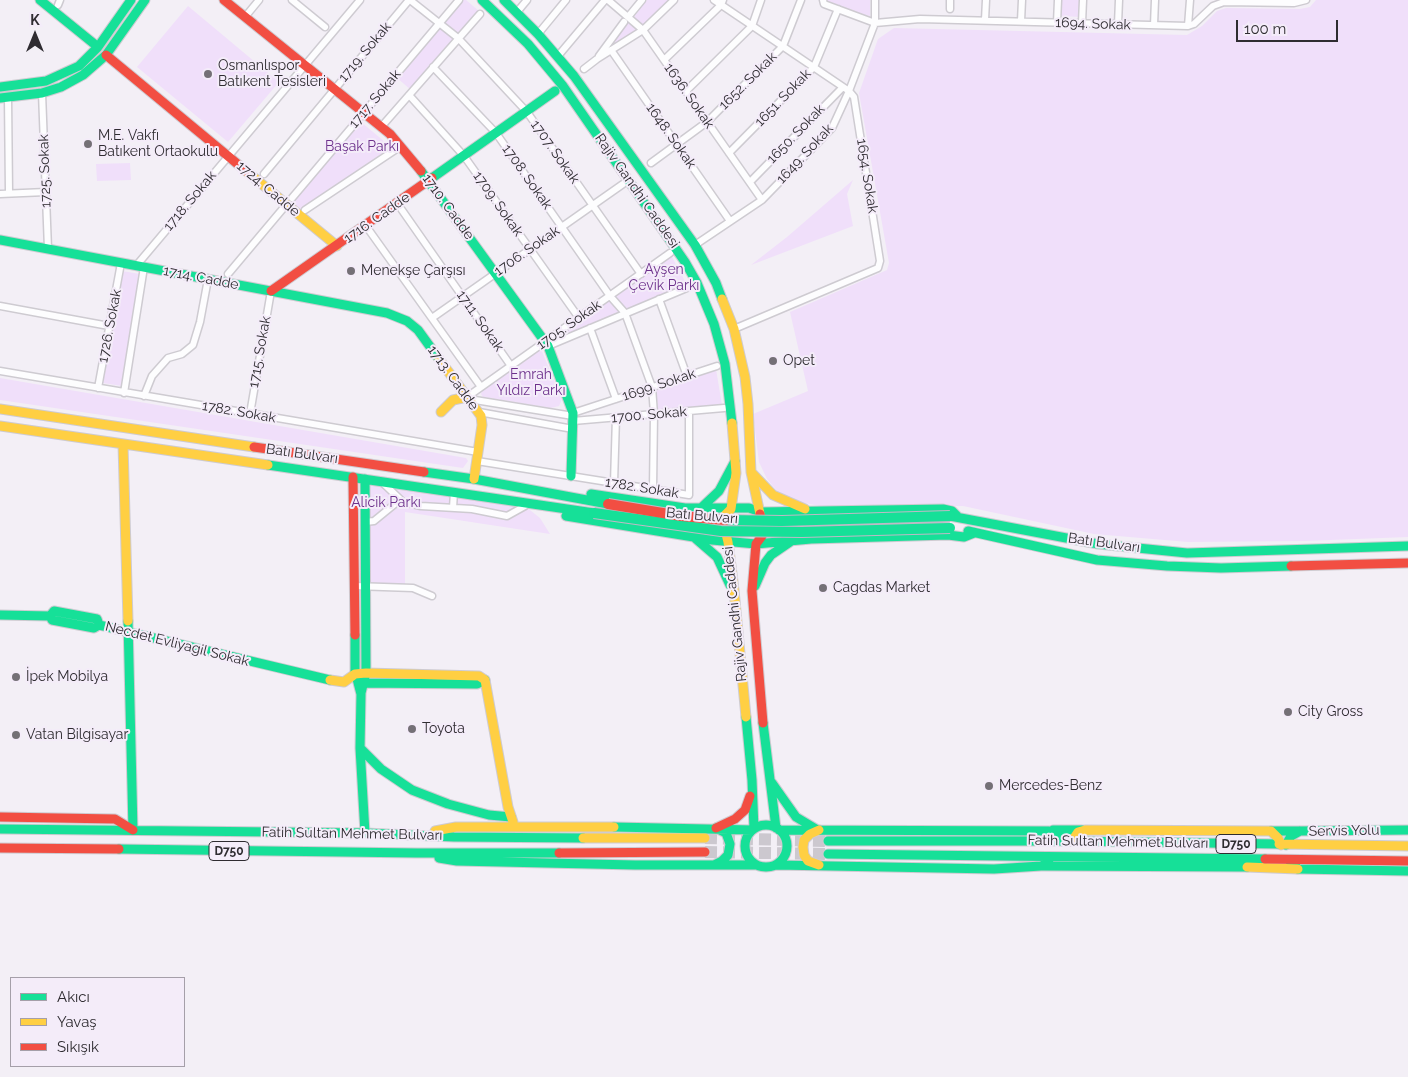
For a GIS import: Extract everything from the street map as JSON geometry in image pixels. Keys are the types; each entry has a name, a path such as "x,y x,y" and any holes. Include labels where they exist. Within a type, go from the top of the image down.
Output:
{"main road":[{"path":"40,0 98,47"},
{"path":"0,87 34,84 79,66 98,47 131,0"},
{"path":"4,98 42,93 61,87 91,70 106,55 145,0"},
{"name":"1710. Cadde","path":"224,0 382,126 402,146 429,181 547,344 573,420 572,476"},
{"name":"Rajiv Gandhi Caddesi","path":"482,0 528,44 563,86 630,179 677,249 697,283 714,324 725,364 731,407 736,473 731,509 725,515 724,526 734,590 752,780 753,829"},
{"name":"Rajiv Gandhi Caddesi","path":"504,0 558,56 695,245 716,283 734,329 745,377 751,472 763,529 762,536 756,544 752,572 752,591 763,726 777,829"},
{"name":"1724. Cadde","path":"106,55 228,156 289,201 337,246"},
{"name":"1716. Cadde","path":"271,291 555,92"},
{"name":"1714. Cadde","path":"0,240 377,311 402,318"},
{"name":"1713. Cadde","path":"402,318 418,330 479,412 482,425 474,479"},
{"path":"441,412 453,400 468,398"},
{"name":"Batı Bulvarı","path":"0,409 474,479 608,504 718,520 782,521 954,517 1098,544 1187,552 1408,546"},
{"name":"Batı Bulvarı","path":"0,426 721,531 802,532 950,528 1097,560 1167,566 1221,568 1408,563"},
{"path":"123,444 133,830"},
{"path":"701,508 712,500 719,491 735,460"},
{"path":"751,472 773,495 811,511"},
{"path":"353,478 354,586 361,678"},
{"path":"364,833 360,748 361,678 366,586 365,479"},
{"name":"Batı Bulvarı","path":"533,490 545,487 662,505 731,509 739,507 760,512 943,509 952,511 954,517"},
{"name":"Batı Bulvarı","path":"510,501 514,504 587,520 728,542 756,544 811,539 948,534 964,537 974,532"},
{"path":"692,536 717,557 728,583 734,590"},
{"path":"752,591 765,563 791,541"},
{"name":"Necdet Evliyagil Sokak","path":"0,615 50,616 54,612 97,619 99,625 327,680 344,682 361,678"},
{"path":"361,678 479,676 485,680 508,807 513,821"},
{"path":"360,748 381,769 412,790 448,804 513,821"},
{"path":"716,828 735,819 745,810 750,800 752,780"},
{"path":"770,780 796,817 821,829"},
{"path":"0,817 115,819 133,830"},
{"path":"416,835 456,827 513,821 753,829 762,825 769,825 777,829 786,838 787,845 784,858 776,864 767,867 755,864 457,861 417,853"},
{"path":"714,865 728,855 730,844 726,833 716,828"},
{"name":"Fatih Sultan Mehmet Bulvarı","path":"0,829 364,833 454,837 705,838"},
{"path":"753,829 746,838 745,850 750,861 755,864"},
{"path":"777,829 1300,831"},
{"path":"821,829 810,834 804,840 804,855 808,861 826,866"},
{"path":"1039,830 1057,833 1068,841 1078,832 1085,830"},
{"name":"Servis Yolu","path":"1284,845 1291,836 1300,831 1408,830"},
{"path":"1271,831 1284,845"},
{"name":"Fatih Sultan Mehmet Bulvarı","path":"828,841 1068,841 1408,846"},
{"name":"Fatih Sultan Mehmet Bulvarı","path":"0,849 417,853 705,852"},
{"name":"Fatih Sultan Mehmet Bulvarı","path":"828,854 1408,861"},
{"path":"776,864 994,869 1041,866 1068,858"},
{"path":"1247,867 1259,859"},
{"path":"1289,860 1298,869 1408,871"},
{"name":"Fatih Sultan Mehmet Bulvarı","path":"1041,866 1298,869"}],"street":[{"path":"245,17 259,0"},
{"path":"292,0 325,27"},
{"name":"1718. Sokak","path":"140,266 228,156 360,0"},
{"name":"1707. Sokak","path":"409,0 458,38 527,112 641,274"},
{"name":"1719. Sokak","path":"264,174 409,0"},
{"name":"1717. Sokak","path":"228,274 459,0"},
{"path":"517,12 527,0"},
{"path":"538,34 566,0"},
{"path":"558,56 606,0"},
{"name":"1636. Sokak","path":"606,0 626,20 644,30 762,200"},
{"path":"597,59 642,0"},
{"path":"584,69 644,30 674,0"},
{"path":"714,0 722,2 752,26 849,91"},
{"path":"686,91 752,26 761,0"},
{"name":"1652. Sokak","path":"651,163 707,122 783,46 801,0"},
{"path":"823,0 824,4 875,23"},
{"name":"1649. Sokak","path":"695,245 762,200 832,128 849,91 875,23 875,0"},
{"path":"950,0 950,9"},
{"path":"985,20 986,0"},
{"path":"1021,22 1022,0"},
{"path":"1057,22 1058,0"},
{"path":"1082,23 1083,0"},
{"path":"1118,24 1119,0"},
{"path":"1154,25 1155,0"},
{"path":"1190,0 1188,26 1192,25 1213,6 1224,2 1303,1"},
{"path":"664,60 722,2"},
{"name":"1651. Sokak","path":"729,153 814,67 838,9"},
{"name":"1717. Sokak","path":"382,126 480,14"},
{"name":"1694. Sokak","path":"875,23 920,19 1188,26"},
{"name":"1648. Sokak","path":"611,50 730,221"},
{"name":"1708. Sokak","path":"433,68 496,133 610,296 625,314 652,387 654,414 653,490"},
{"name":"1650. Sokak","path":"750,182 843,87"},
{"name":"1654. Sokak","path":"734,329 878,268 880,265 856,103 849,91"},
{"name":"1725. Sokak","path":"42,93 48,249"},
{"name":"1709. Sokak","path":"410,94 464,156 579,318"},
{"path":"4,98 9,192"},
{"path":"305,210 402,146"},
{"path":"0,165 8,166"},
{"name":"1706. Sokak","path":"432,318 623,184"},
{"path":"0,194 9,192 46,192"},
{"name":"1711. Sokak","path":"398,203 511,366"},
{"path":"366,226 481,387"},
{"name":"1705. Sokak","path":"468,398 511,366 547,344 579,318 670,253"},
{"name":"1726. Sokak","path":"98,388 121,263"},
{"name":"1726. Sokak","path":"124,393 140,266"},
{"path":"144,396 152,376 168,358 182,354 192,345 200,322 208,279"},
{"path":"547,344 689,287"},
{"name":"1715. Sokak","path":"250,414 271,291"},
{"path":"659,299 687,376"},
{"path":"0,306 110,326"},
{"path":"590,328 616,399"},
{"name":"1699. Sokak","path":"573,420 616,399 717,366"},
{"name":"1782. Sokak","path":"0,370 250,414 572,476 689,495 689,411"},
{"path":"468,398 573,420"},
{"name":"1700. Sokak","path":"573,420 724,408"},
{"path":"479,412 573,420"},
{"path":"614,483 616,417"},
{"path":"381,482 403,502"},
{"path":"452,508 454,492"},
{"path":"366,522 374,521 396,503 403,502 421,506 472,509 507,516 525,506"},
{"path":"354,586 413,588 432,596"}],"green space":[{"path":"461,0 466,0 479,11 411,90 396,77"},
{"path":"647,0 670,0 643,26 633,18"},
{"path":"825,0 870,0 870,16 847,10"},
{"path":"1061,0 1081,0 1081,17 1060,16"},
{"path":"1316,0 1408,0 1408,537 1305,541 1188,542 1094,534 963,506 820,506 794,501 776,490 767,479 759,462 753,414 808,391 790,312 887,270 889,263 859,93 878,39 894,28 1187,35 1202,26 1217,11 1226,8 1300,9 1310,7"},
{"name":"Osmanlıspor Batıkent Tesisleri","path":"188,6 279,82 228,142 137,67"},
{"path":"628,21 640,31 604,53"},
{"name":"Başak Parkı","path":"361,122 391,147 302,210 292,202"},
{"path":"130,163 131,180 97,181 96,164"},
{"path":"853,180 847,194 853,226 751,265 787,237"},
{"name":"Ayşen Çevik Parkı","path":"671,255 687,285 625,311 613,296"},
{"path":"122,271 140,274 122,386 103,383"},
{"path":"610,299 621,312 553,340"},
{"name":"Emrah Yıldız Parkı","path":"541,349 562,399 559,406 551,408 483,397 482,391"},
{"path":"716,369 722,405 658,410 656,388"},
{"path":"0,378 466,458 468,461 463,468 0,400"},
{"name":"Alicik Parkı","path":"365,479 525,506 540,518 550,534 405,512 405,587 366,586"}],"tunnel":[{"path":"705,838 828,841"},
{"path":"705,852 828,854"}],"traffic: fast":[{"path":"40,0 98,47"},
{"path":"0,87 46,81 79,66 98,47 131,0"},
{"path":"0,98 42,93 61,87 83,75 106,55 145,0"},
{"path":"482,0 528,44 563,86 685,262 697,283 714,324 725,364 732,423"},
{"path":"504,0 538,34 574,76 695,245 716,283 722,299"},
{"path":"432,178 555,91"},
{"path":"421,171 548,346 573,413 571,476"},
{"path":"0,240 387,313 407,321 418,330 439,359"},
{"path":"701,508 719,491 735,461"},
{"path":"268,465 594,513"},
{"path":"424,472 474,479 608,504"},
{"path":"361,693 366,673 365,479"},
{"path":"591,494 685,508 749,508 761,512 943,509 952,511 957,516"},
{"path":"594,513 721,531 802,532 950,528"},
{"path":"566,516 712,540 756,544 811,539 948,535 964,537 974,533"},
{"path":"950,516 1098,544 1187,553 1408,546"},
{"path":"726,520 782,521 950,516"},
{"path":"968,531 1097,560 1221,568 1291,566"},
{"path":"695,538 717,557 730,585"},
{"path":"755,586 765,563 771,555 790,542"},
{"path":"0,615 50,616 54,611 97,619 99,625 330,680"},
{"path":"50,616 52,620 94,628 99,625"},
{"path":"128,621 133,830"},
{"path":"355,635 355,671 361,694 360,748 365,833"},
{"path":"359,683 477,684 485,680"},
{"path":"746,717 754,829"},
{"path":"763,723 776,828"},
{"path":"360,748 381,769 412,790 448,804 489,815 511,817"},
{"path":"772,783 796,817 816,829"},
{"path":"770,825 778,828 784,834 787,846 784,858 778,864 762,867 754,864 748,858 745,842 748,834 754,828 770,825"},
{"path":"614,827 752,830"},
{"path":"714,865 728,855 730,844 726,833 716,828"},
{"path":"0,829 365,833 454,837 583,838"},
{"path":"779,830 1049,831 1057,833 1064,841"},
{"path":"1053,830 1082,830"},
{"path":"1286,845 1291,836 1300,831 1408,830"},
{"path":"1271,831 1299,831"},
{"path":"828,841 1064,841 1279,844"},
{"path":"119,849 559,853"},
{"path":"828,854 1265,859"},
{"path":"439,858 457,861 635,865 755,865"},
{"path":"1044,866 1247,867 1259,860"},
{"path":"1289,860 1298,869 1408,871"},
{"path":"776,865 994,869 1041,866 1049,863"}],"traffic: slow":[{"path":"246,171 337,246"},
{"path":"722,299 734,329 745,377 751,472 760,514"},
{"path":"439,359 481,416 482,425 474,479"},
{"path":"441,412 453,400 467,397"},
{"path":"0,409 254,447"},
{"path":"732,423 736,473 731,509 725,515 724,526 734,590 746,717"},
{"path":"0,426 268,465"},
{"path":"123,444 128,621"},
{"path":"752,473 773,495 805,509"},
{"path":"330,680 344,682 355,674 366,673 479,676 485,680"},
{"path":"485,680 508,807 513,822"},
{"path":"435,831 456,827 614,827"},
{"path":"819,830 810,834 804,840 803,847 804,855 808,861 819,865"},
{"path":"1072,841 1078,832 1085,830 1271,831 1278,838 1281,845"},
{"path":"583,838 705,838"},
{"path":"1279,844 1408,846"},
{"path":"1247,867 1298,869"}],"traffic: jam":[{"path":"224,0 390,134 421,171"},
{"path":"106,55 246,171"},
{"path":"271,291 432,178"},
{"path":"254,447 424,472"},
{"path":"353,477 355,635"},
{"path":"608,504 681,516 726,520"},
{"path":"760,514 763,529 762,536 756,544 752,591 763,723"},
{"path":"1291,566 1408,563"},
{"path":"716,828 735,819 745,810 750,796"},
{"path":"0,817 115,819 133,830"},
{"path":"0,848 119,849"},
{"path":"559,853 705,852"},
{"path":"1265,859 1408,861"}],"place":[{"name":"Osmanlıspor Batıkent Tesisleri","path":"208,74"},
{"name":"M.E. Vakfı Batıkent Ortaokulu","path":"88,144"},
{"name":"Menekşe Çarşısı","path":"351,271"},
{"name":"Opet","path":"773,361"},
{"name":"Cagdas Market","path":"823,588"},
{"name":"İpek Mobilya","path":"16,677"},
{"name":"City Gross","path":"1288,712"},
{"name":"Toyota","path":"412,729"},
{"name":"Vatan Bilgisayar","path":"16,735"},
{"name":"Mercedes-Benz","path":"989,786"}]}
